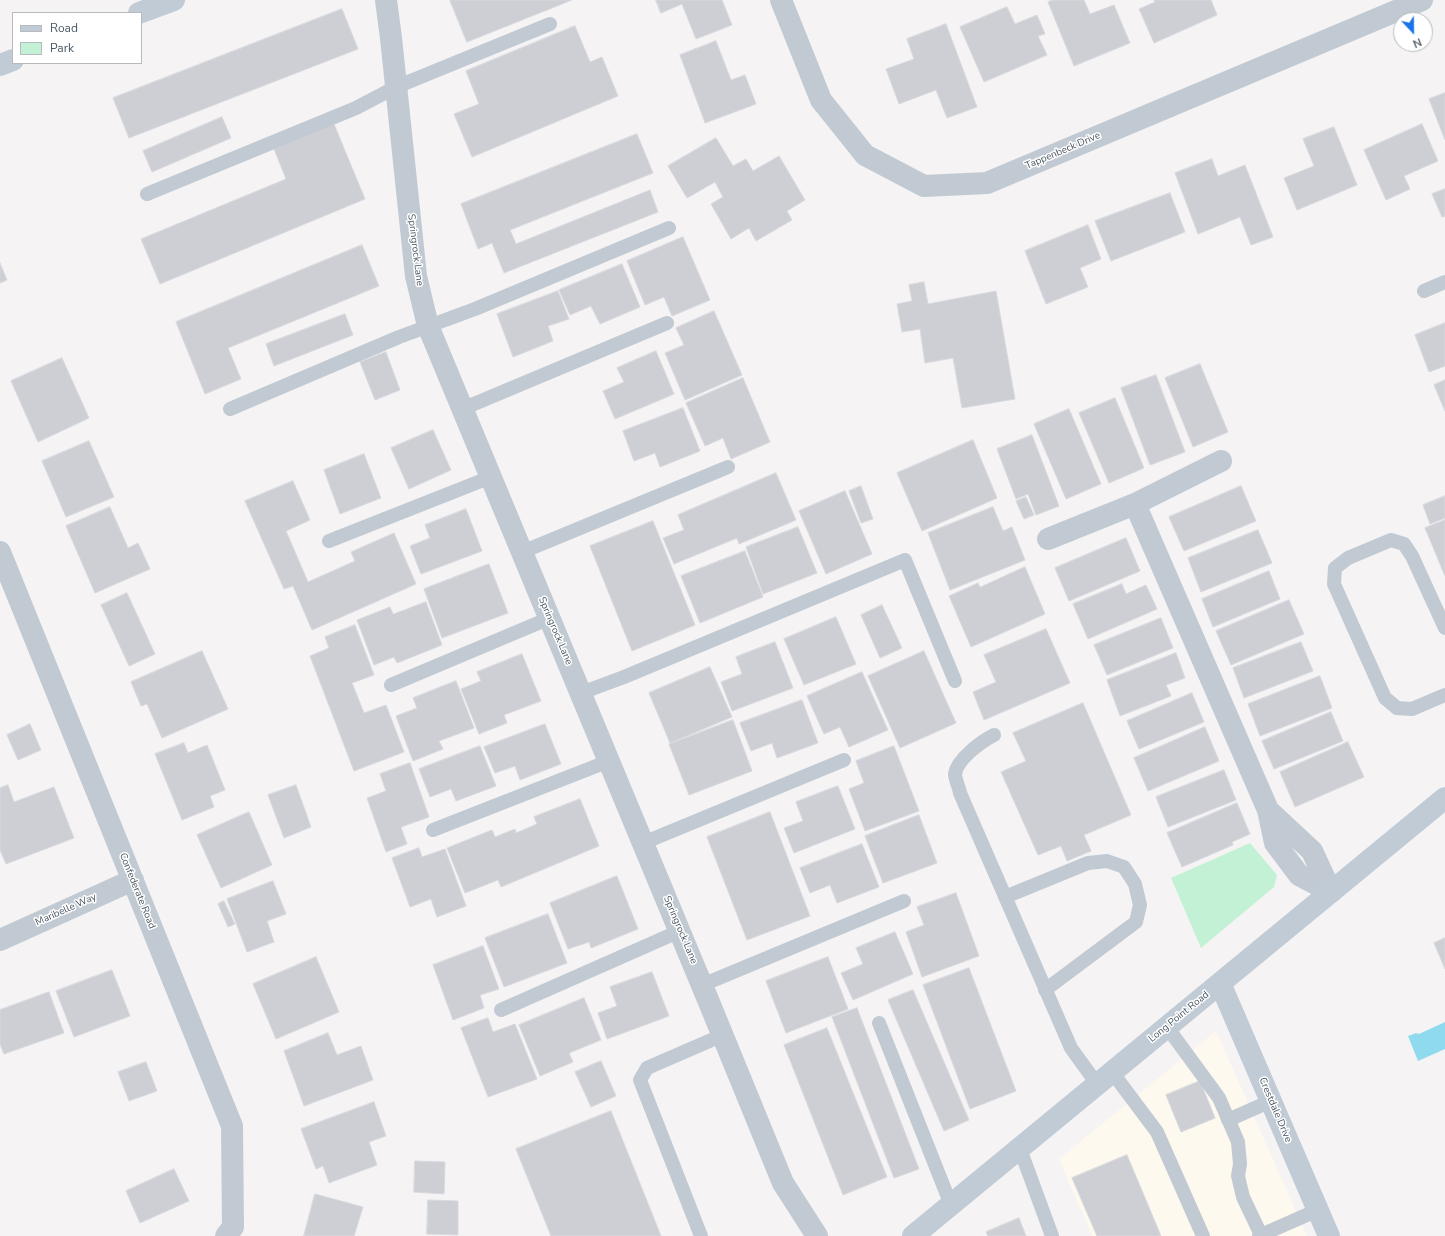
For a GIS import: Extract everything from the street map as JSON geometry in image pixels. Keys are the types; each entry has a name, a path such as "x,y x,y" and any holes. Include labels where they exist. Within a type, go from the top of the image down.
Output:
{"main road":[{"path":"142,12 174,0"},
{"path":"0,65 12,60"},
{"name":"Long Point Road","path":"913,1236 1445,798"},
{"name":"Crestdale Drive","path":"1220,983 1329,1236"}],"street":[{"name":"Springrock Lane","path":"386,0 416,276 428,326 680,931 783,1183 817,1236"},
{"name":"Tappenbeck Drive","path":"781,0 821,100 865,156 924,186 987,183 1422,0"},
{"path":"1048,538 1135,504 1220,461"},
{"path":"1135,504 1268,810 1275,843 1298,875 1331,892"},
{"name":"Confederate Road","path":"0,552 232,1126 233,1227 226,1236"},
{"name":"Maribelle Way","path":"0,940 133,880"}],"lane":[{"path":"147,194 356,108 396,87 550,24"},
{"path":"230,409 399,337 475,309 668,228"},
{"path":"1424,291 1445,282"},
{"path":"462,409 668,323"},
{"path":"522,552 728,467"},
{"path":"329,541 491,477"},
{"path":"1445,628 1412,556 1404,544 1391,540 1348,558 1336,568 1334,584 1385,698 1397,708 1412,709 1445,695"},
{"path":"580,693 632,674 905,560 955,681"},
{"path":"392,685 550,618"},
{"path":"994,735 986,739 962,759 955,774 960,793 1071,1048 1105,1078 1157,1132 1203,1236"},
{"path":"433,830 609,760"},
{"path":"643,843 844,760"},
{"path":"1006,897 1088,863 1107,861 1124,867 1135,884 1140,905 1136,922 1045,990"},
{"path":"702,985 904,900"},
{"path":"501,1010 680,931"},
{"path":"879,1023 951,1205"},
{"path":"1167,1027 1219,1098 1238,1142 1240,1164 1238,1176 1243,1197 1260,1236 1318,1210"},
{"path":"700,1236 640,1080 647,1068 723,1035"},
{"path":"1228,1120 1271,1101"},
{"path":"1020,1149 1052,1236"}],"shaded area":[{"path":"1216,1031 1307,1236 1092,1236 1059,1159"}],"green space":[{"path":"1250,843 1277,875 1274,887 1201,948 1171,878"}],"water":[{"path":"1445,1022 1445,1049 1418,1061 1408,1036 1416,1033 1419,1034"}],"building":[{"path":"450,0 572,0 467,42"},
{"path":"656,0 722,0 732,25 696,39 682,4 661,13"},
{"path":"1053,0 1084,0 1090,14 1114,5 1130,43 1074,66 1048,2"},
{"path":"1154,0 1211,0 1217,15 1154,43 1139,9 1155,2"},
{"path":"1007,7 1015,24 1037,15 1045,34 1038,36 1047,55 984,82 960,27"},
{"path":"342,9 358,49 129,138 113,98"},
{"path":"946,24 977,107 947,118 936,90 899,104 886,69 914,59 907,39"},
{"path":"575,26 590,62 602,57 618,96 472,157 454,114 479,104 466,71"},
{"path":"716,41 731,80 745,75 756,104 705,123 680,55"},
{"path":"1445,93 1445,140 1429,99"},
{"path":"222,117 231,138 152,172 143,151"},
{"path":"334,124 365,199 160,284 141,239 286,179 274,149"},
{"path":"1422,124 1438,161 1404,176 1410,189 1386,200 1364,150"},
{"path":"1334,127 1357,185 1297,210 1284,178 1314,166 1303,139"},
{"path":"637,134 653,173 510,230 516,244 650,190 658,212 504,273 492,243 478,249 461,204"},
{"path":"716,138 733,166 746,159 753,171 779,156 805,200 787,211 792,220 756,241 749,228 731,239 711,204 723,197 715,182 687,198 668,166"},
{"path":"1212,159 1218,176 1245,165 1273,237 1251,245 1240,217 1198,234 1175,173"},
{"path":"1445,189 1445,216 1442,217 1432,194"},
{"path":"1170,193 1185,232 1111,261 1095,221"},
{"path":"1088,225 1101,259 1080,268 1088,287 1046,304 1025,251"},
{"path":"683,237 710,300 672,316 664,297 645,305 627,261"},
{"path":"362,245 379,286 228,348 241,379 205,394 176,322"},
{"path":"0,263 7,280 0,283"},
{"path":"622,264 640,307 600,324 591,306 570,315 559,290"},
{"path":"924,282 928,304 996,291 1015,399 962,408 953,358 925,363 920,329 902,332 897,304 912,301 909,285"},
{"path":"558,291 569,319 548,326 553,341 513,357 497,314"},
{"path":"714,311 742,375 685,400 665,353 684,345 676,328"},
{"path":"345,314 353,335 274,366 266,344"},
{"path":"1445,323 1445,366 1429,372 1415,335"},
{"path":"656,351 674,394 615,419 603,391 624,382 617,368"},
{"path":"386,352 400,390 375,400 360,362"},
{"path":"62,358 89,418 38,442 11,381"},
{"path":"1200,364 1228,432 1193,447 1165,378"},
{"path":"1156,375 1185,452 1150,465 1121,388"},
{"path":"743,378 770,442 731,459 723,438 705,446 686,403"},
{"path":"1445,380 1445,411 1434,385"},
{"path":"1115,398 1144,468 1109,483 1079,413"},
{"path":"683,408 700,451 660,467 655,453 634,461 623,431"},
{"path":"1069,409 1101,484 1066,499 1034,424"},
{"path":"433,430 451,470 409,489 391,448"},
{"path":"1032,435 1059,506 1036,515 1028,494 1016,499 997,449"},
{"path":"973,440 997,498 922,531 897,473"},
{"path":"89,441 114,497 66,517 42,461"},
{"path":"364,454 381,498 340,514 324,470"},
{"path":"776,473 796,520 739,544 737,538 674,564 663,538 684,530 678,515"},
{"path":"293,481 310,520 286,531 308,582 355,561 351,552 394,533 416,584 312,630 293,586 284,589 245,501"},
{"path":"861,486 873,519 861,523 849,491"},
{"path":"1241,486 1256,521 1184,551 1169,517"},
{"path":"845,491 872,554 826,574 799,511"},
{"path":"1445,496 1445,518 1430,524 1423,505"},
{"path":"1026,497 1034,515 1024,519 1016,501"},
{"path":"110,507 128,548 138,543 150,569 95,593 66,526"},
{"path":"993,507 1003,531 1012,527 1025,560 950,590 928,533"},
{"path":"466,509 482,551 421,574 410,546 430,538 425,525"},
{"path":"1445,520 1445,576 1425,528"},
{"path":"653,521 695,625 632,651 590,546"},
{"path":"798,527 817,573 763,594 746,547"},
{"path":"1258,530 1272,563 1201,592 1188,558"},
{"path":"1126,538 1140,571 1069,601 1055,568"},
{"path":"745,551 763,597 700,623 681,576"},
{"path":"489,564 508,613 442,638 424,589"},
{"path":"1025,567 1045,614 971,647 949,596 978,583 980,587"},
{"path":"1269,571 1280,599 1213,627 1202,599"},
{"path":"1122,584 1126,594 1146,585 1157,609 1088,639 1073,604"},
{"path":"127,593 155,654 129,666 101,605"},
{"path":"1289,600 1304,634 1231,665 1216,631"},
{"path":"426,602 442,645 397,663 394,657 374,665 357,620 390,607 393,614"},
{"path":"882,605 902,648 880,658 861,615"},
{"path":"836,617 856,664 804,685 784,639"},
{"path":"1161,618 1173,648 1107,675 1094,645"},
{"path":"355,625 374,675 352,683 364,713 386,705 404,752 354,771 310,656 329,648 325,637"},
{"path":"1046,629 1070,683 984,720 973,692 996,682 984,655"},
{"path":"775,642 793,688 732,711 721,682 742,674 736,657"},
{"path":"1301,642 1313,671 1244,698 1233,668"},
{"path":"202,651 228,709 162,738 147,704 141,706 131,682"},
{"path":"924,651 956,723 900,748 868,676"},
{"path":"1176,653 1185,678 1166,685 1171,696 1120,716 1107,680"},
{"path":"522,654 541,701 504,715 507,723 479,734 461,689 481,681 477,672"},
{"path":"710,667 732,717 670,743 649,693"},
{"path":"862,672 888,730 849,747 840,727 824,734 807,696"},
{"path":"1320,676 1332,708 1260,736 1248,704"},
{"path":"456,681 474,728 439,741 443,749 413,761 396,716 417,708 413,698"},
{"path":"1192,693 1204,722 1139,749 1127,721"},
{"path":"802,700 818,743 777,758 772,743 751,751 740,723"},
{"path":"1083,703 1131,815 1084,835 1091,851 1067,861 1061,846 1038,855 1001,772 1026,761 1013,733"},
{"path":"1331,712 1343,741 1274,769 1262,741"},
{"path":"733,720 752,771 689,795 669,744"},
{"path":"30,724 41,750 18,760 7,735"},
{"path":"545,724 561,764 520,780 515,766 495,773 484,747"},
{"path":"1205,727 1219,761 1148,791 1134,758"},
{"path":"1348,742 1364,777 1295,807 1280,772"},
{"path":"184,743 188,753 207,745 225,790 210,796 214,807 182,820 155,754"},
{"path":"480,746 496,786 456,801 451,789 430,797 419,769"},
{"path":"894,746 919,811 865,831 849,789 864,783 856,761"},
{"path":"410,763 429,817 401,827 407,844 386,852 367,798 386,791 380,774"},
{"path":"1224,770 1236,800 1168,827 1156,797"},
{"path":"8,785 14,802 54,787 74,838 6,864 0,850 0,788"},
{"path":"296,785 311,827 284,838 268,795"},
{"path":"838,786 855,829 794,853 784,828 803,821 796,802"},
{"path":"580,799 599,846 501,887 498,880 465,893 447,848 492,830 495,837 515,829 516,833 537,824 534,817"},
{"path":"1237,803 1250,834 1232,842 1233,845 1182,867 1167,833"},
{"path":"249,812 272,865 221,888 197,835"},
{"path":"770,812 810,916 747,940 707,837"},
{"path":"919,815 937,863 883,883 865,836"},
{"path":"862,844 879,887 837,903 830,885 810,893 800,868"},
{"path":"419,848 422,857 445,849 466,906 437,917 431,899 410,907 392,858"},
{"path":"617,876 638,929 591,948 589,942 568,949 550,903"},
{"path":"273,881 286,914 267,921 274,942 247,952 227,899"},
{"path":"956,893 979,956 922,977 906,932 924,925 917,907"},
{"path":"224,901 235,924 228,927 218,904"},
{"path":"548,914 567,963 504,987 485,938"},
{"path":"895,932 913,974 853,1000 841,973 863,964 856,948"},
{"path":"1445,938 1445,969 1434,943"},
{"path":"483,946 499,989 480,995 484,1008 453,1020 433,965"},
{"path":"316,957 339,1012 276,1039 253,984"},
{"path":"828,957 848,1009 786,1033 766,981"},
{"path":"969,968 1016,1091 970,1109 923,985"},
{"path":"112,970 130,1016 74,1037 56,991"},
{"path":"652,972 669,1016 607,1039 598,1013 617,1006 610,987"},
{"path":"913,990 969,1120 944,1131 888,1000"},
{"path":"49,992 64,1033 4,1054 0,1044 0,1010"},
{"path":"584,998 601,1040 569,1053 573,1062 540,1076 519,1025"},
{"path":"857,1008 919,1169 894,1178 832,1017"},
{"path":"488,1018 493,1032 515,1024 537,1079 488,1097 461,1028"},
{"path":"827,1028 887,1177 843,1195 784,1045"},
{"path":"328,1033 337,1055 361,1046 373,1080 304,1106 284,1051"},
{"path":"601,1061 616,1096 591,1107 575,1072"},
{"path":"146,1062 157,1091 129,1101 118,1072"},
{"path":"1200,1081 1215,1118 1181,1132 1166,1095"},
{"path":"374,1102 386,1136 369,1142 377,1165 329,1183 323,1166 316,1169 301,1129"},
{"path":"611,1111 661,1236 551,1236 516,1149"},
{"path":"1127,1155 1161,1236 1097,1236 1072,1178"},
{"path":"415,1161 445,1162 444,1194 414,1192"},
{"path":"174,1169 189,1201 140,1223 126,1191"},
{"path":"315,1194 363,1207 354,1236 304,1236"},
{"path":"428,1200 458,1201 458,1235 427,1234"},
{"path":"1019,1218 1026,1236 988,1236 986,1232"}]}
